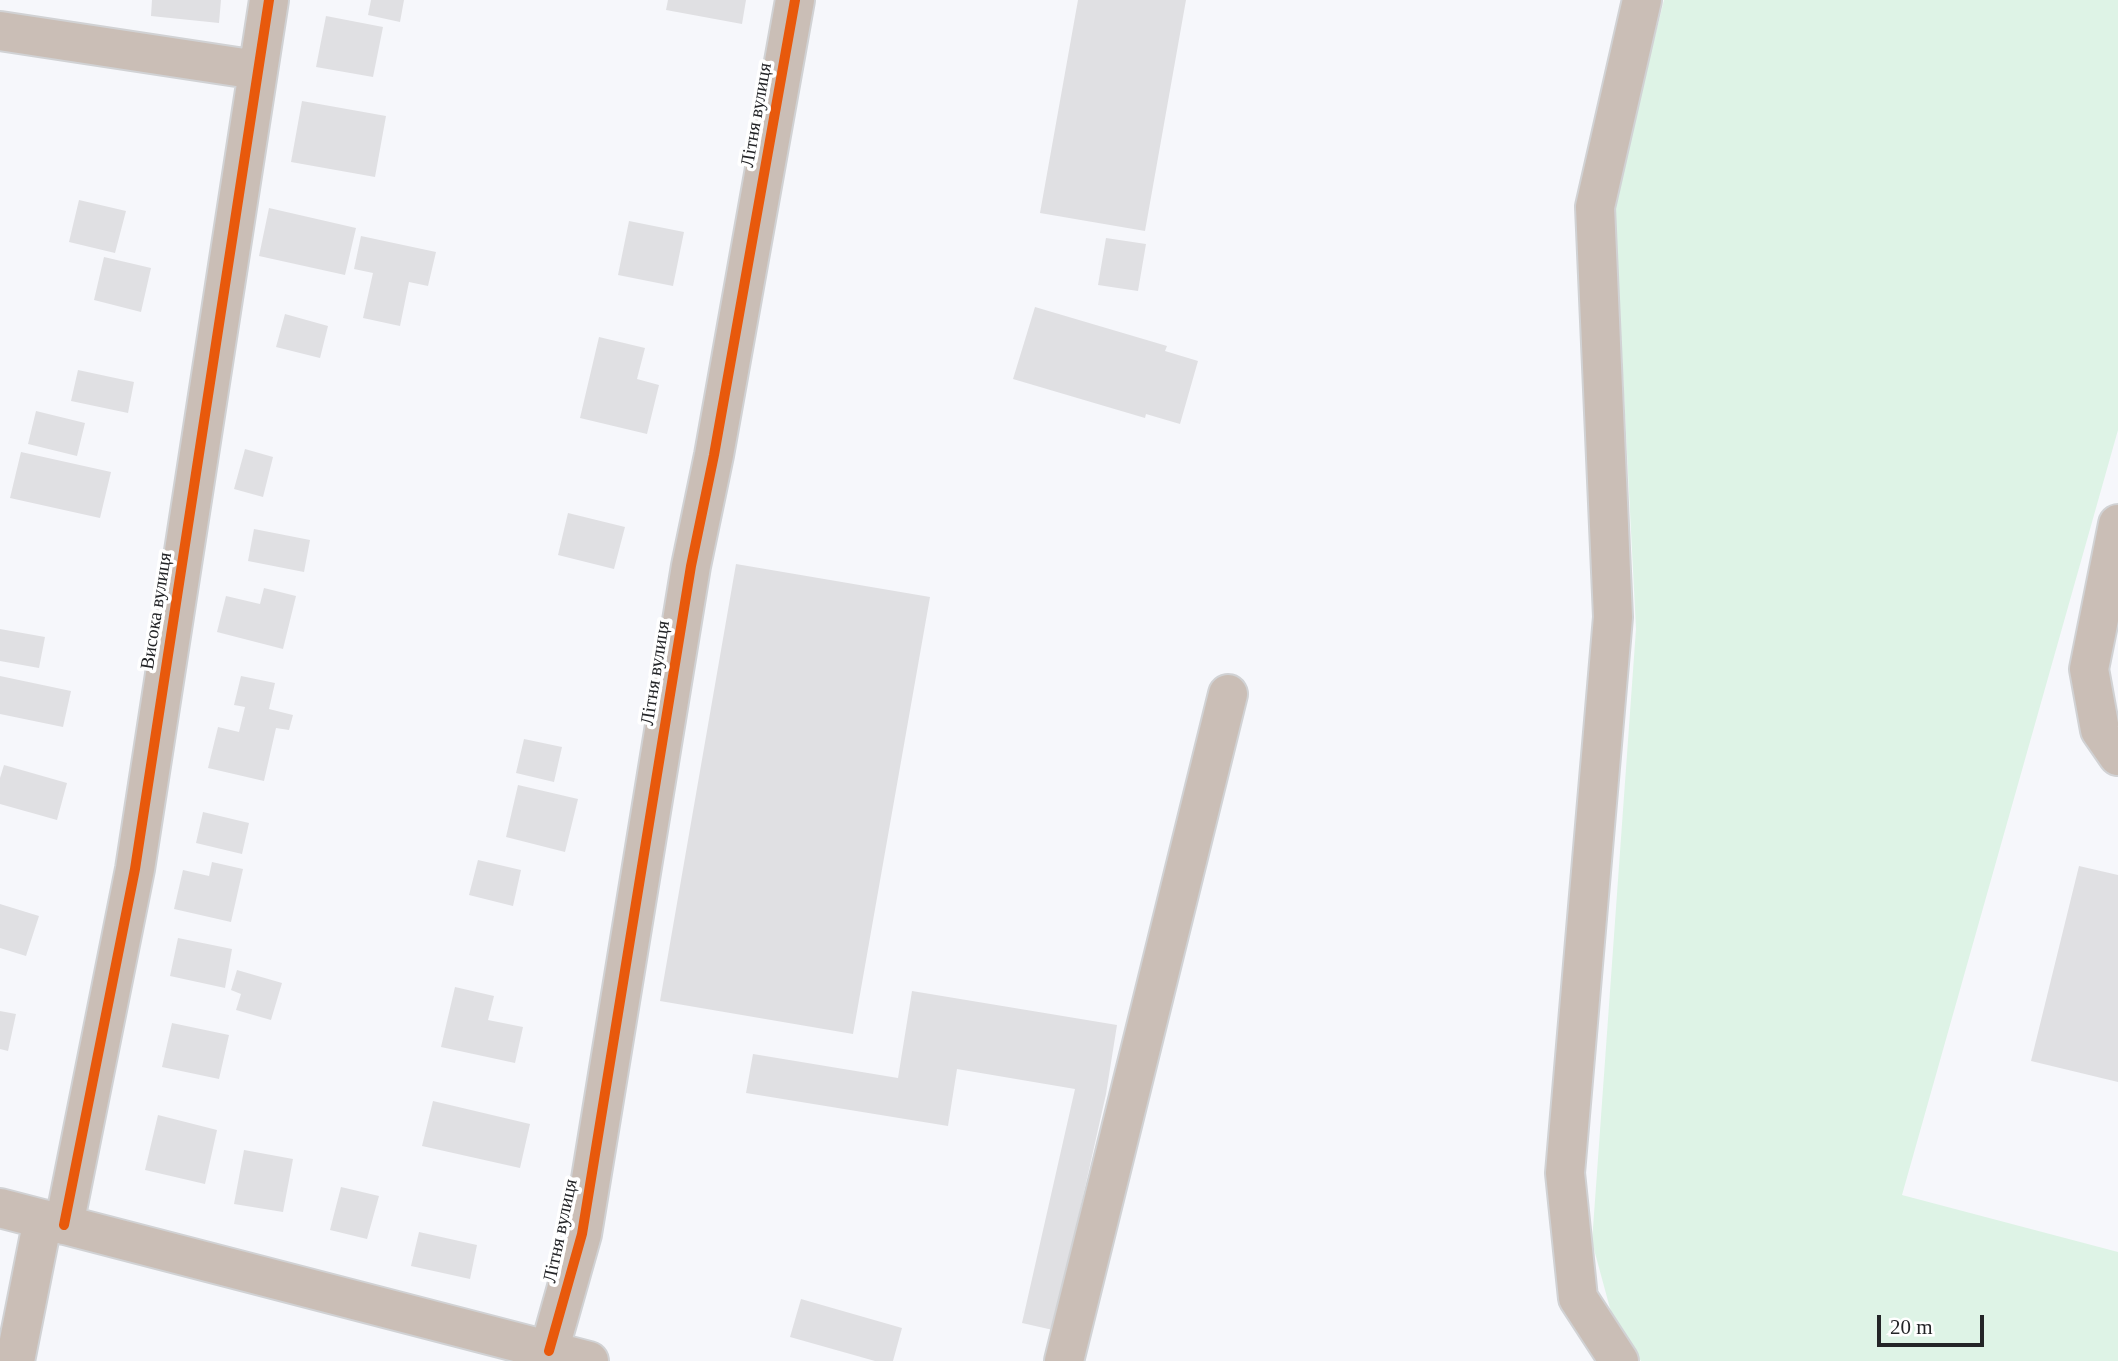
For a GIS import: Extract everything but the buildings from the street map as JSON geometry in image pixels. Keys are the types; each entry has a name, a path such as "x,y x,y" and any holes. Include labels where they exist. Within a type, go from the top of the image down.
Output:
{"street":[{"name":"Висока вулиця","path":"15,1361 53,1222 135,869 268,0"},
{"name":"Літня вулиця","path":"549,1351 582,1234 691,566 716,442 795,0"},
{"path":"1619,1361 1578,1298 1565,1173 1612,617 1595,207 1642,0"},
{"path":"0,32 257,70"},
{"path":"2118,524 2089,668 2100,730 2118,756"},
{"path":"1063,1361 1228,694"},
{"path":"0,1208 589,1361"}],"green space":[{"path":"1664,0 2118,0 2118,430 1902,1195 2118,1252 2118,1361 1641,1361 1614,1323 1592,1242 1636,629 1614,199"}],"cycle path":[{"path":"64,1225 135,869 269,0"},
{"path":"549,1351 582,1234 691,566 714,455 795,0"}]}
